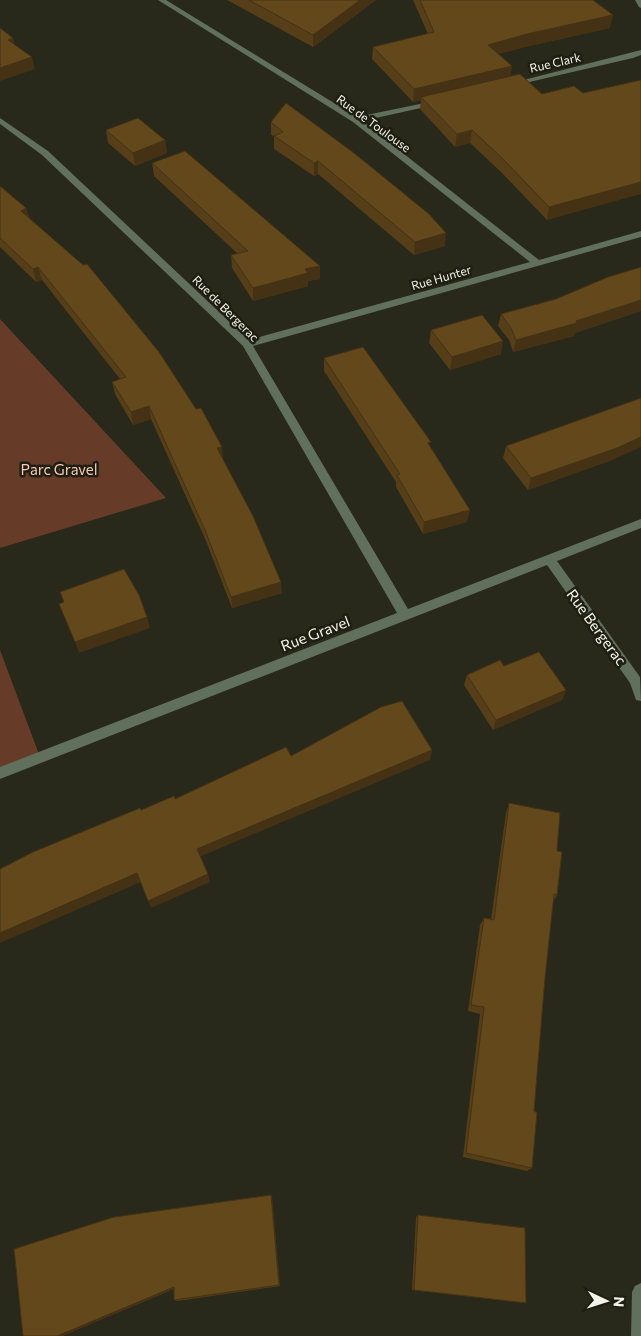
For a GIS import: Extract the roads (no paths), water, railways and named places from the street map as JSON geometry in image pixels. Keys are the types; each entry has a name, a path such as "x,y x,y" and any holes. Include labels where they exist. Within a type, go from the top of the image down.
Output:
{"street":[{"name":"Rue de Toulouse","path":"161,0 356,120 537,263"},
{"path":"638,0 641,6"},
{"name":"Rue Clark","path":"507,85 641,52"},
{"path":"356,120 441,101"},
{"name":"Rue de Bergerac","path":"0,120 45,153 247,344 405,615"},
{"name":"Rue Hunter","path":"247,344 641,234"},
{"name":"Rue Gravel","path":"0,773 641,523"},
{"name":"Rue Bergerac","path":"548,559 636,681 641,696"},
{"path":"640,1336 641,1292"}],"park label":[{"name":"Parc Gravel","path":"59,469"}]}
